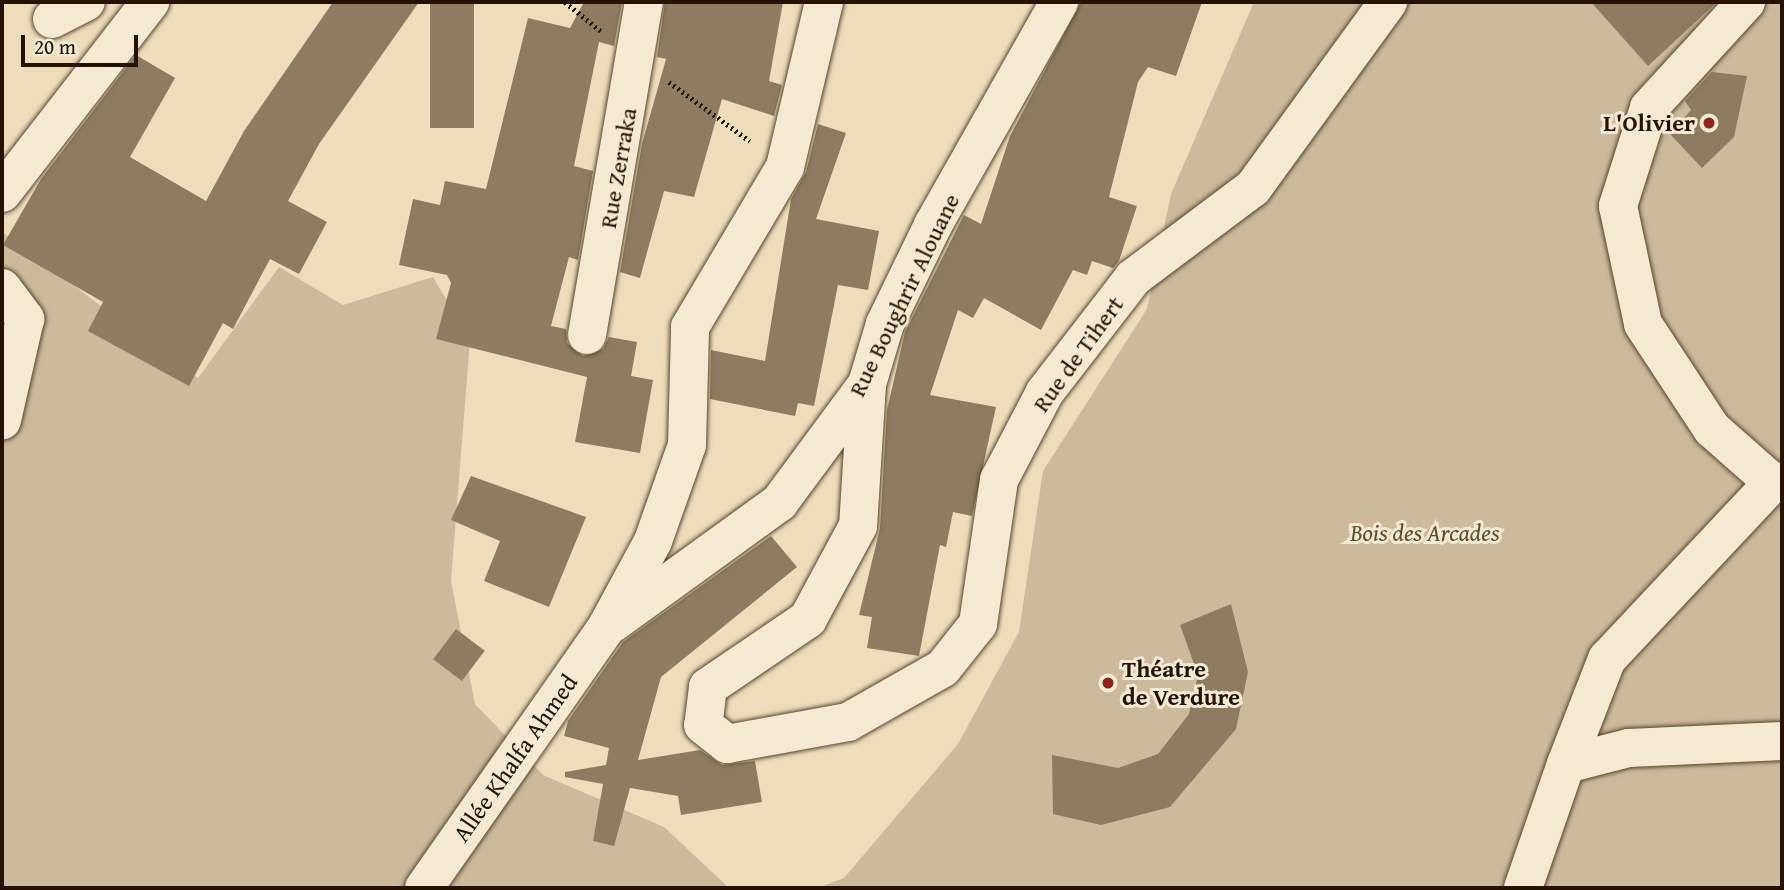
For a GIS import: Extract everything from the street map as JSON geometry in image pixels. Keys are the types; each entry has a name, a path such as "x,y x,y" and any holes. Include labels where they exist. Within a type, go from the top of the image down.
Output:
{"street":[{"path":"52,19 86,2"},
{"path":"2,193 150,2"},
{"name":"Rue Zerraka","path":"587,335 630,107 632,55 645,2"},
{"path":"606,628 653,541 687,445 690,327 785,167 824,2"},
{"name":"Rue Boughrir Alouane","path":"606,628 779,503 867,384 885,324 933,225 1059,2"},
{"name":"Rue de Tihert","path":"867,384 858,526 808,619 708,687 703,725 727,744 848,722 943,668 978,624 999,480 1045,392 1133,278 1253,188 1388,2"},
{"path":"1523,888 1566,764 1607,659 1778,482 1712,429 1643,324 1618,206 1649,108 1746,2"},
{"path":"2,288 25,319 2,420"},
{"name":"Allée Khalfa Ahmed","path":"424,888 606,628"},
{"path":"1566,764 1629,748 1782,741"}],"path":[{"path":"565,2 632,55 785,167"}],"green space":[{"name":"Bois des Arcades","path":"1254,2 1782,2 1782,888 818,888 844,878 958,744 1019,632 1043,471 1147,309 1171,194"},
{"path":"2,232 198,378 279,267 343,305 433,277 470,340 451,581 475,704 543,775 664,827 729,888 2,888"}],"building":[{"path":"333,2 419,2 319,144 288,201 327,222 299,274 270,259 233,329 223,323 189,386 88,331 103,302 3,245 41,179 136,55 175,78 130,157 206,201 244,131"},
{"path":"430,2 474,2 474,128 430,128"},
{"path":"584,2 622,2 614,46 599,42 574,166 593,171 578,260 569,257 551,326 566,329 567,343 583,356 603,349 609,337 637,342 631,376 653,380 640,453 575,442 587,377 436,339 451,283 447,275 399,265 413,199 440,205 445,181 486,189 528,18 570,28"},
{"path":"665,2 783,2 769,81 782,85 774,116 722,99 694,197 664,191 640,278 620,272 642,144 666,59 657,57"},
{"path":"1081,2 1202,2 1176,76 1148,67 1138,82 1109,197 1137,206 1119,261 1113,268 1092,261 1087,275 1073,270 1041,330 984,298 973,318 958,310 930,395 996,407 972,516 953,512 946,547 940,545 919,656 867,648 872,617 859,615 880,528 887,410 905,332 964,215 981,224 1010,136"},
{"path":"1591,2 1717,2 1648,66"},
{"path":"1712,72 1747,76 1734,137 1702,168 1670,134 1691,110 1685,101"},
{"path":"818,124 846,133 816,219 879,231 868,290 838,285 814,406 798,403 795,416 710,399 711,350 765,361 791,199 806,172"},
{"path":"471,476 586,517 549,607 484,581 500,541 451,520"},
{"path":"771,536 797,567 661,677 638,760 700,750 722,765 755,761 762,802 681,815 678,796 630,788 614,846 593,841 603,784 565,777 565,772 606,765 609,748 564,736 568,721 623,642"},
{"path":"1231,604 1248,672 1236,729 1170,807 1101,825 1053,814 1052,755 1118,768 1158,754 1189,714 1198,675 1180,625"},
{"path":"456,629 485,651 462,681 433,659"}],"place":[{"name":"L'Olivier","path":"1709,123"},
{"name":"Théatre de Verdure","path":"1108,683"}]}
